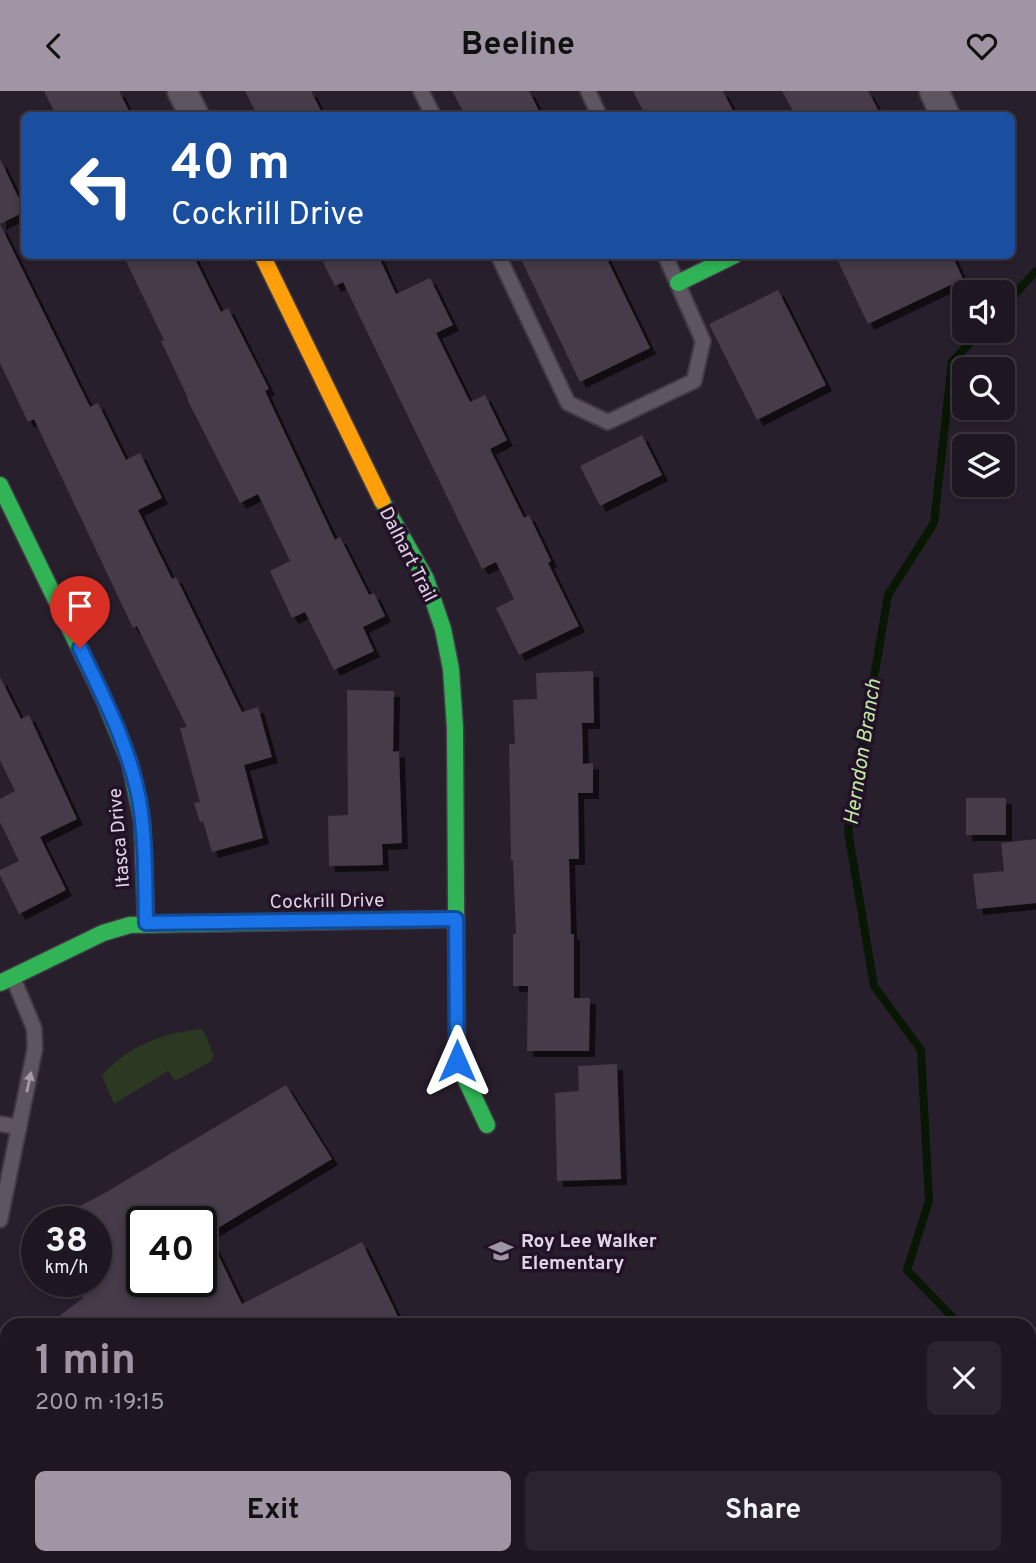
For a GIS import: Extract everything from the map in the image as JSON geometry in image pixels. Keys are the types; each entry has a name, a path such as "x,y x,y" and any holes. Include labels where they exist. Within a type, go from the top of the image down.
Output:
{"street":[{"path":"183,91 193,112"},
{"path":"934,91 944,112"},
{"name":"Dalhart Trail","path":"264,259 375,488 426,579 443,629 451,669 454,707 456,919"},
{"path":"678,283 728,259"},
{"name":"Itasca Drive","path":"0,485 102,695 130,763 142,821 146,923"},
{"path":"456,919 457,1061 487,1125"},
{"name":"Cockrill Drive","path":"6,980 103,933 146,923 456,919"}],"lane":[{"path":"421,91 431,112"},
{"path":"588,91 598,112"},
{"path":"500,259 568,403 608,422 694,381 703,341 667,259"},
{"path":"0,1220 33,1060 34,1028 6,980"},
{"path":"0,1124 19,1127"}],"green space":[{"path":"201,1029 214,1056 210,1062 175,1081 168,1071 114,1104 102,1076 112,1066 134,1049 147,1043 173,1034"}],"building":[{"path":"44,91 119,91 130,112 54,112"},
{"path":"245,91 311,91 322,112 256,112"},
{"path":"452,91 529,91 540,112 463,112"},
{"path":"633,91 723,91 734,112 644,112"},
{"path":"782,91 868,91 879,112 793,112"},
{"path":"0,159 21,203 21,214 0,224"},
{"path":"0,224 90,407 98,403 126,460 140,453 162,498 138,510 172,579 176,577 242,712 258,707 272,757 244,765 263,838 212,852 203,821 200,822 194,803 200,802 180,728 187,727 137,626 133,628 34,419 28,422 0,363"},
{"path":"125,259 195,259 221,312 228,308 269,389 265,391 335,540 340,537 369,595 374,593 385,616 363,627 374,651 334,670 305,612 292,618 270,571 290,561 258,494 240,503 187,399 161,341 164,340"},
{"path":"329,259 380,259 396,294 430,278 453,325 436,333 470,402 485,395 507,440 490,449 524,518 529,515 551,561 548,563 579,626 519,655 496,608 514,599 496,562 482,569 343,282 335,286 323,262"},
{"path":"521,259 607,259 650,348 580,382"},
{"path":"837,259 954,259 963,279 952,280 952,284 868,324"},
{"path":"778,290 826,385 757,420 709,324"},
{"path":"642,435 662,475 600,506 580,466"},
{"path":"593,671 594,723 582,723 583,764 593,763 593,793 578,793 579,859 569,859 571,934 574,934 574,998 590,998 589,1051 527,1051 528,986 513,986 513,934 516,934 511,860 509,744 515,744 513,700 537,699 536,673"},
{"path":"0,677 21,719 29,715 77,819 40,837 66,890 19,914 0,875 0,870 19,861 0,822 0,799 15,791 0,760"},
{"path":"347,690 394,691 393,752 399,751 402,843 382,844 383,865 329,866 328,816 348,815"},
{"path":"966,798 1006,798 1006,835 966,835"},
{"path":"1036,839 1036,903 977,909 973,874 1004,871 1001,843"},
{"path":"617,1064 621,1179 557,1181 555,1093 579,1091 578,1066"},
{"path":"286,1085 332,1159 217,1229 217,1206 126,1206 126,1297 217,1297 217,1253 242,1304 362,1242 399,1318 56,1318 83,1298 112,1297 112,1206 80,1206"}],"waterway":[{"name":"Herndon Branch","path":"1015,294 1036,271"},
{"name":"Herndon Branch","path":"953,1318 907,1270 929,1201 921,1050 874,986 848,831 888,595 934,523 952,362 970,343"}],"traffic: fast":[{"path":"678,283 727,259"},
{"path":"0,485 102,695 130,763 142,821 146,923"},
{"path":"382,501 426,579 443,629 451,669 455,728 457,1061 487,1125"},
{"path":"0,983 103,933 130,925 456,919"}],"traffic: slow":[{"path":"264,259 382,501"}],"place":[{"name":"Roy Lee Walker Elementary","path":"501,1251"}],"route":[{"path":"80,648 113,720 135,782 142,821 146,923 456,919 457,1061"}]}
